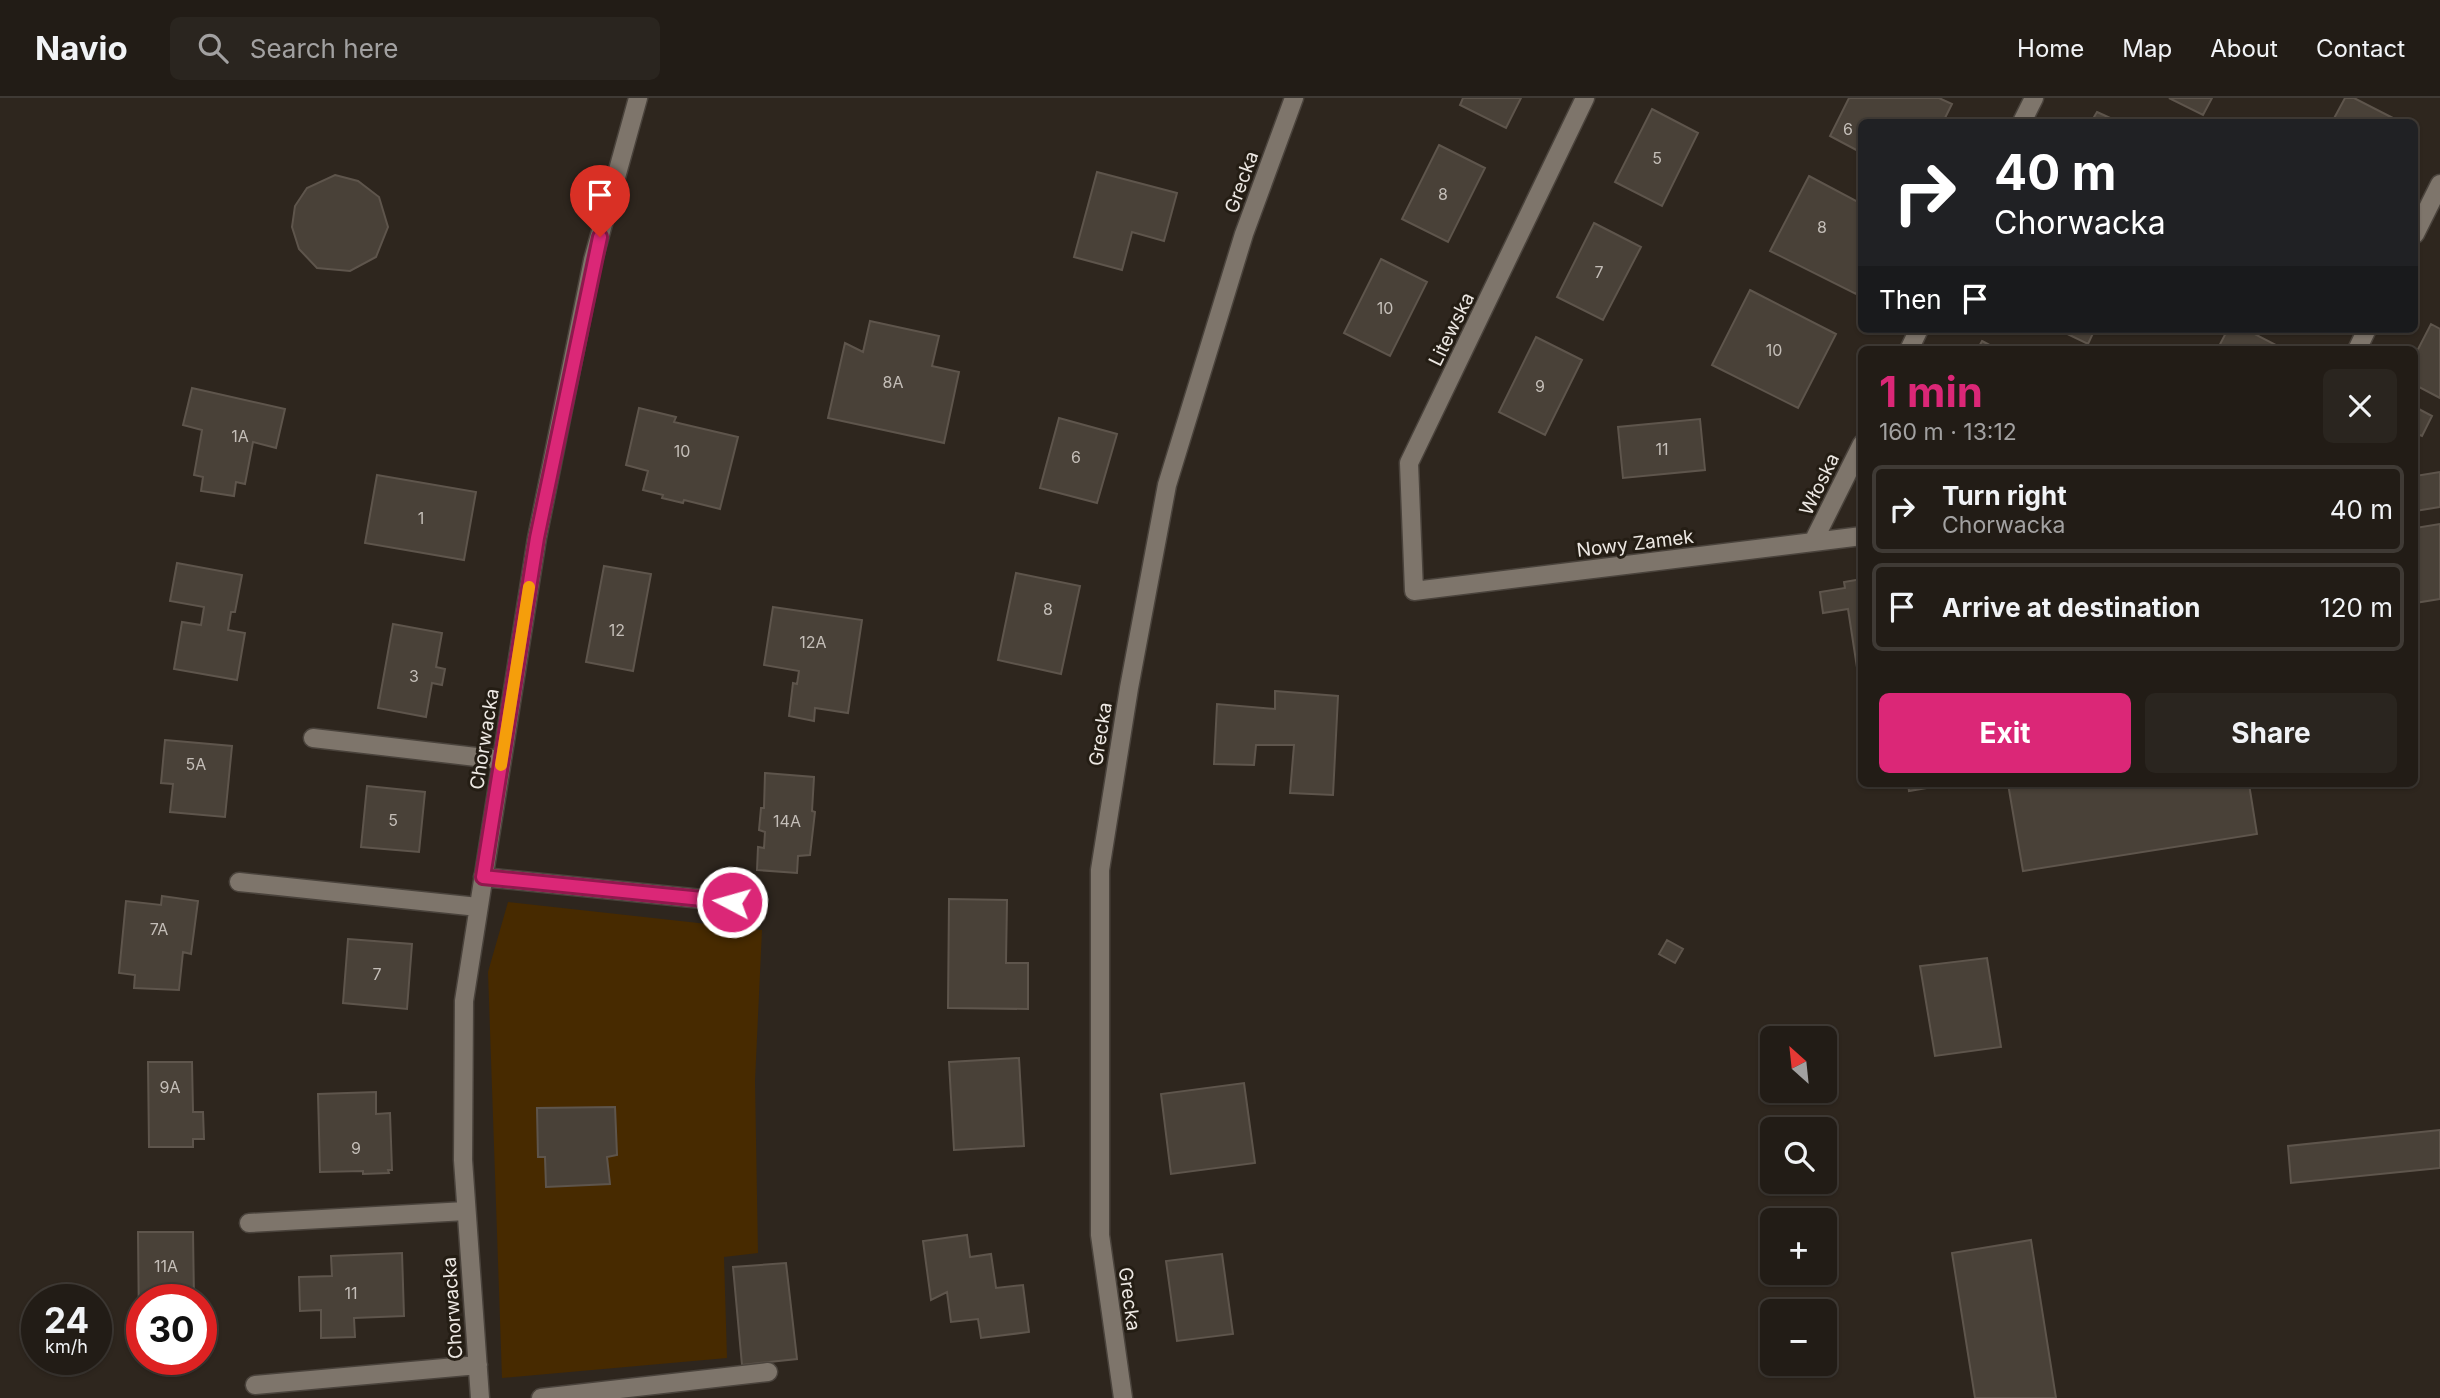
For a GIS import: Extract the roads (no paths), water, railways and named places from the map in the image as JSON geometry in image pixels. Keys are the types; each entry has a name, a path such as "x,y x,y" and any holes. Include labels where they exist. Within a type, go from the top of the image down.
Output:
{"street":[{"name":"Chorwacka","path":"480,1398 463,1160 464,1001 537,538 590,273 638,98"},
{"name":"Grecka","path":"1123,1398 1100,1235 1100,870 1129,688 1167,485 1244,234 1294,98"},
{"name":"Litewska","path":"1414,591 1409,463 1585,98"},
{"path":"2024,119 2034,98"},
{"path":"2418,228 2440,184"},
{"name":"Włoska","path":"1813,542 1858,452"},
{"name":"Nowy Zamek","path":"1414,591 1858,536"},
{"path":"313,738 502,760"},
{"path":"483,877 732,902"},
{"path":"239,882 478,907"},
{"path":"249,1223 466,1211"},
{"path":"255,1385 478,1365"},
{"path":"541,1398 768,1372"}]}
